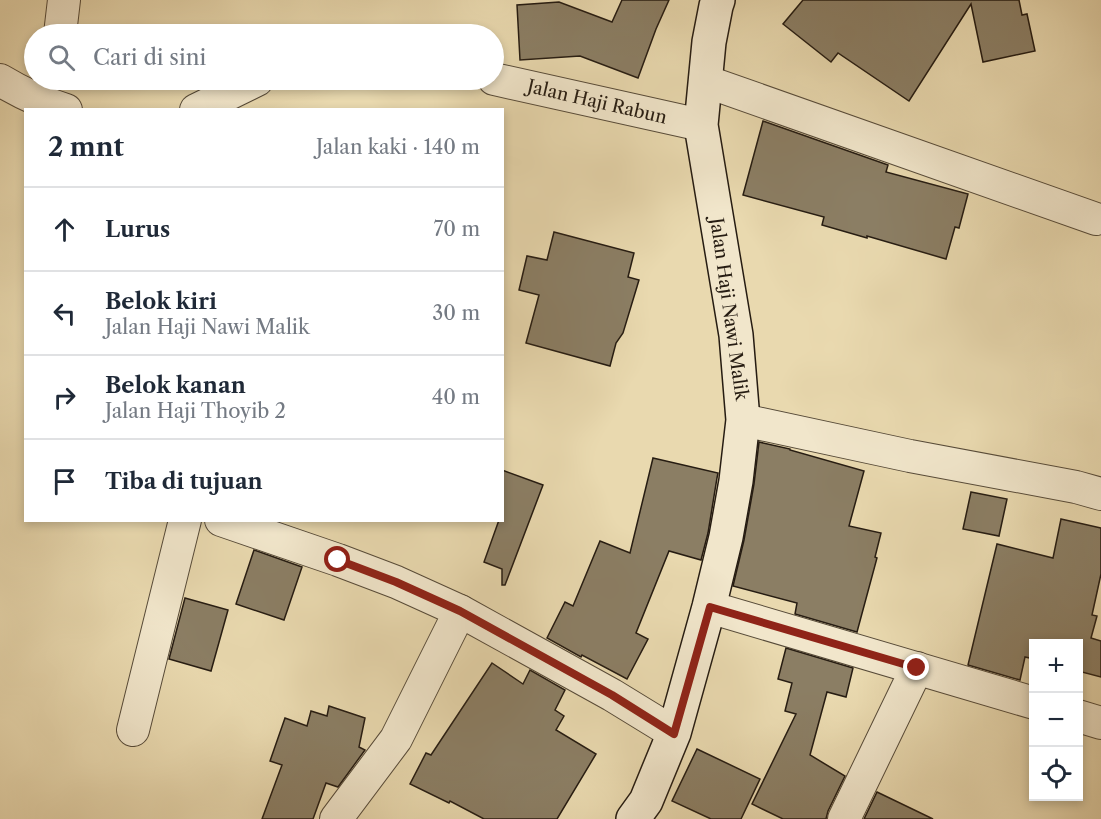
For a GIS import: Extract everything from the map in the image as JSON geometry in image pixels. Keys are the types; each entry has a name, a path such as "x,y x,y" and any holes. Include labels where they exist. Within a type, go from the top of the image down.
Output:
{"main road":[{"name":"Jalan Haji Nawi Malik","path":"633,819 646,801 674,734 710,607 736,481 743,420 736,335 701,125 710,42 718,0"}],"street":[{"path":"61,24 64,0"},
{"path":"0,80 13,88 58,98"},
{"name":"Jalan Haji Rabun","path":"504,81 701,125"},
{"path":"705,81 1096,219"},
{"path":"202,108 252,90"},
{"path":"743,420 1101,494"},
{"path":"133,730 185,522"},
{"path":"227,522 396,582 460,611 612,695 674,734"},
{"path":"710,607 1029,702"},
{"path":"336,819 396,739 460,611"},
{"path":"844,819 917,668"},
{"path":"1083,718 1101,723"}],"building":[{"path":"622,0 669,0 638,78 580,56 520,60 517,5 559,2 612,22"},
{"path":"803,0 1019,0 1022,15 1027,14 1035,51 983,62 971,4 909,101 838,53 831,62 783,24"},
{"path":"763,121 888,165 886,172 968,194 959,228 955,227 946,259 822,225 824,217 743,195"},
{"path":"554,232 634,253 628,277 639,280 610,366 526,343 539,295 519,290 527,256 547,260"},
{"path":"759,442 864,471 849,526 881,533 875,557 877,558 857,632 795,614 797,603 733,586 744,540"},
{"path":"653,458 718,473 701,560 669,551 636,633 648,639 627,679 547,638 565,602 573,606 600,541 630,553"},
{"path":"504,471 543,485 505,585 502,585 502,569 484,562 498,522 504,522"},
{"path":"971,492 1007,499 999,536 963,529"},
{"path":"1061,519 1101,528 1101,574 1092,615 1097,616 1091,638 1101,641 1101,677 1083,672 1083,639 1029,639 1029,658 1025,657 1020,680 968,665 997,544 1053,558"},
{"path":"254,550 302,567 284,620 236,604"},
{"path":"185,598 228,610 211,671 169,659"},
{"path":"786,648 853,668 846,697 827,692 810,755 845,776 826,819 783,819 752,804 796,714 785,711 792,683 778,679"},
{"path":"492,663 523,684 530,670 565,690 555,710 564,716 556,730 596,754 557,819 484,819 410,784 426,753 431,755"},
{"path":"329,706 365,718 359,747 365,750 338,787 326,783 313,819 262,819 282,765 270,761 285,718 307,726 311,711 327,716"},
{"path":"697,749 760,779 741,819 711,819 672,801"},
{"path":"877,792 933,819 864,819"}],"route":[{"path":"338,560 396,582 460,611 612,695 674,734 710,607 917,668"}]}
